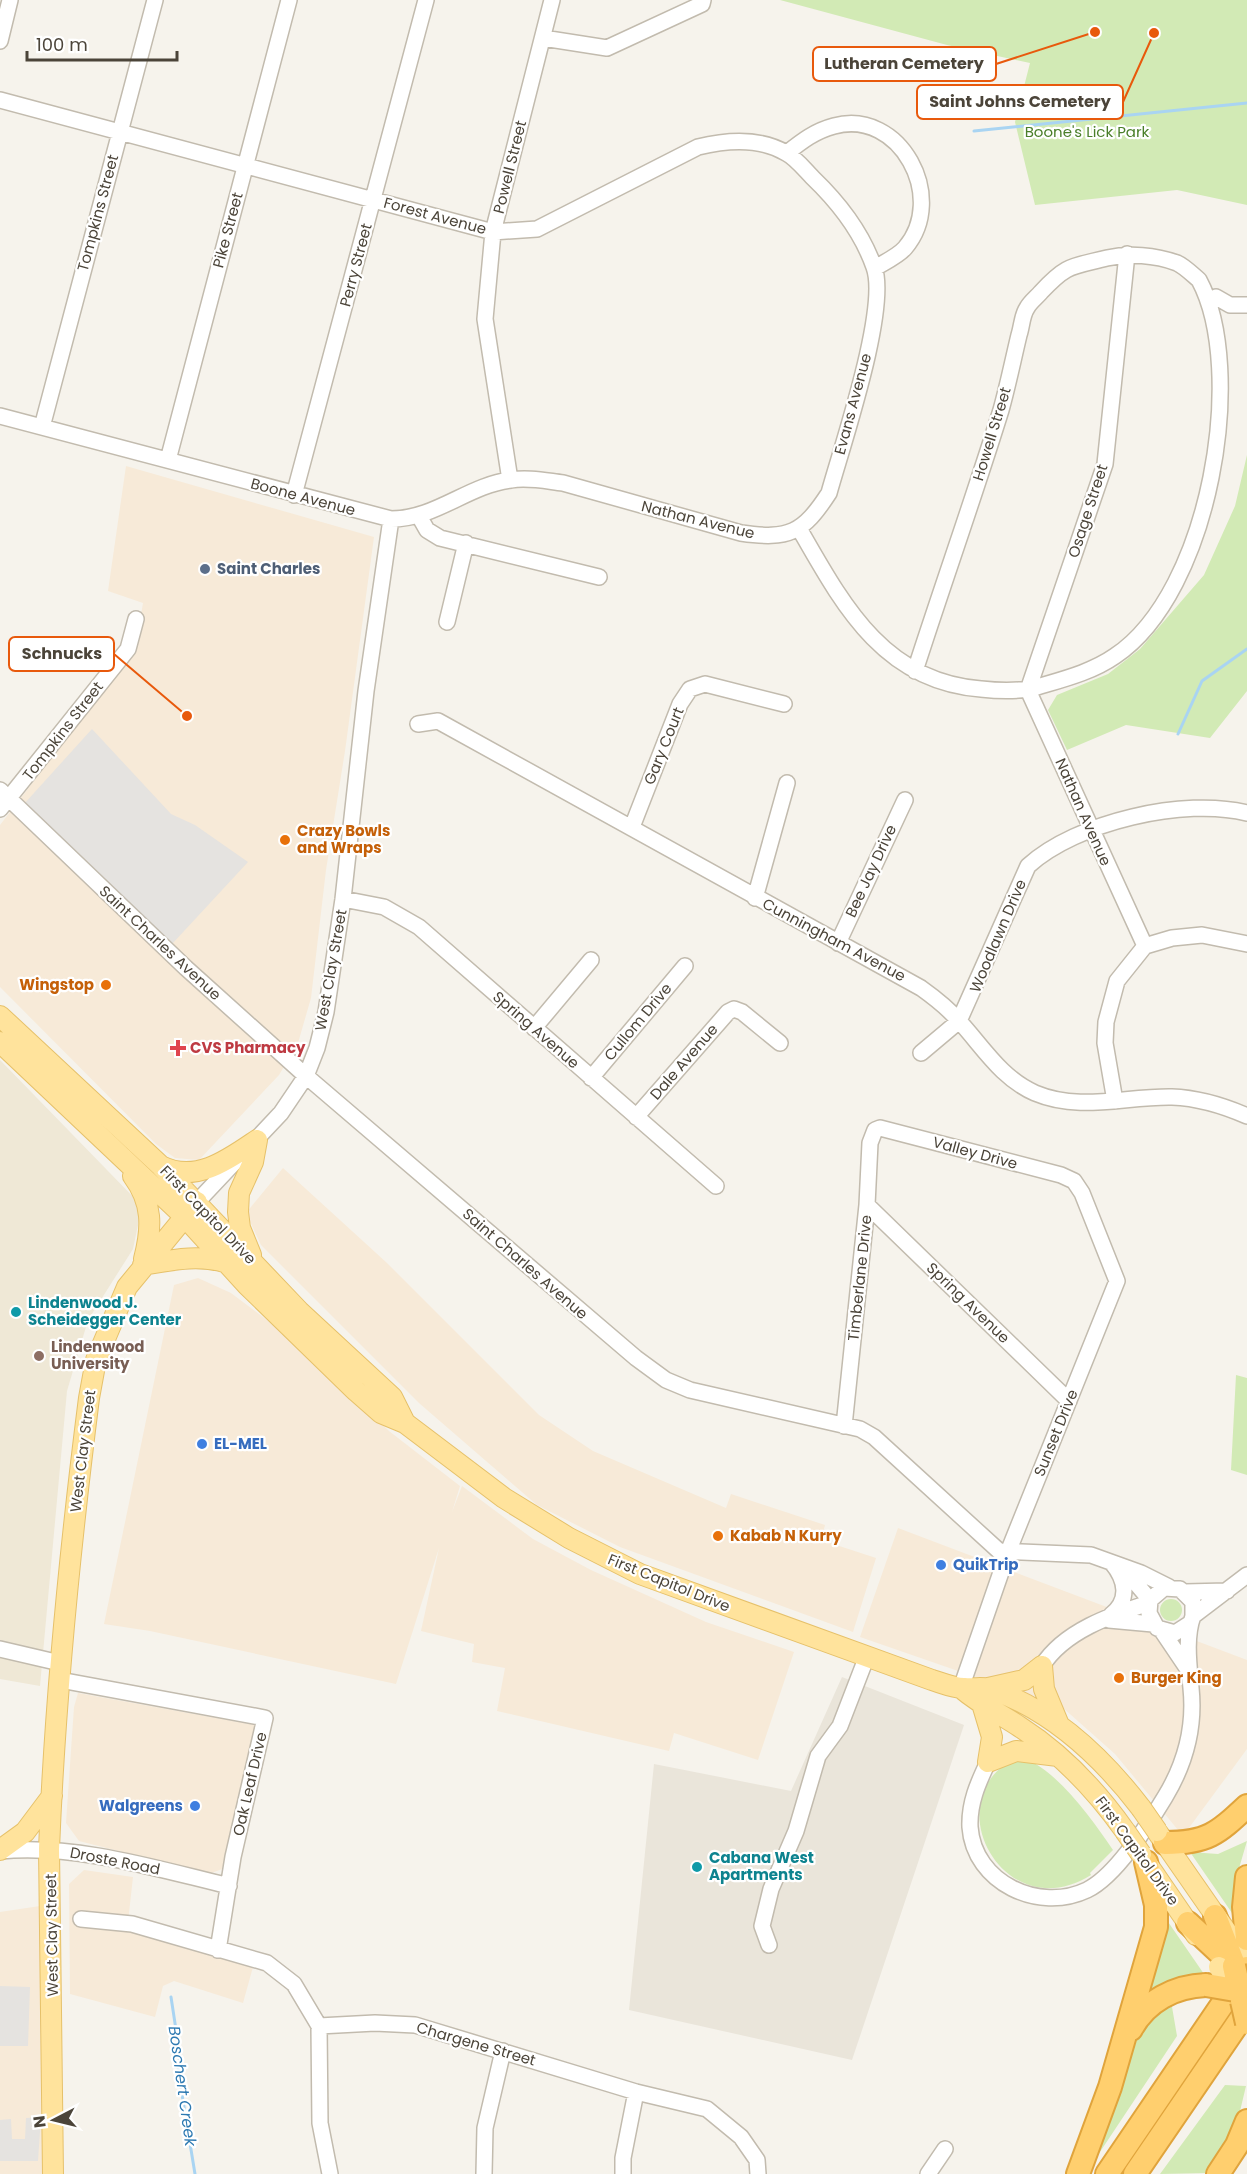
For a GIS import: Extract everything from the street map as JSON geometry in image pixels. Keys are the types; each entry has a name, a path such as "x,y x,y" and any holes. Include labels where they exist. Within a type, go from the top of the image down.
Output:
{"highway":[{"path":"1161,1837 1193,1843 1216,1833 1247,1806"},
{"path":"1078,2174 1099,2122 1123,2046 1157,1923 1154,1893 1143,1858"},
{"path":"1247,1877 1240,1972 1247,2023"},
{"path":"1215,1916 1240,1972"},
{"path":"1188,1923 1240,1972"},
{"path":"1123,2046 1136,2020 1148,2007 1176,1990 1206,1985 1240,1972"},
{"path":"1107,2174 1240,1972"},
{"path":"1135,2174 1240,1972"},
{"path":"1218,2174 1238,2145 1247,2121"},
{"path":"1218,2174 1247,2155"}],"main road":[{"name":"First Capitol Drive","path":"0,1016 161,1166 228,1263 381,1413 405,1423 504,1498 593,1551 677,1589 961,1688 1059,1725 1099,1758 1141,1808 1215,1916"},
{"name":"First Capitol Drive","path":"0,1042 108,1143 257,1267 299,1311 392,1397 405,1423"},
{"path":"161,1166 170,1170 197,1171 220,1165 257,1140"},
{"path":"257,1140 253,1162 239,1193 238,1212 240,1228 257,1267"},
{"path":"108,1143 143,1190 150,1214 151,1233 143,1265 193,1257 210,1258 228,1263"},
{"name":"West Clay Street","path":"53,2174 49,1849 60,1672 79,1479 96,1360 127,1287 190,1209"},
{"path":"1042,1666 1024,1680 986,1697 992,1737 988,1762 1016,1752 1059,1756"},
{"path":"1042,1666 1044,1689 1059,1725"},
{"name":"First Capitol Drive","path":"986,1697 1059,1756 1086,1782 1125,1831 1188,1923"},
{"path":"0,1850 25,1832 52,1796"}],"street":[{"path":"0,41 10,0"},
{"name":"Tompkins Street","path":"42,427 154,0"},
{"name":"Pike Street","path":"168,460 289,0"},
{"name":"Perry Street","path":"294,495 426,0"},
{"name":"Powell Street","path":"510,480 485,319 493,232 552,0"},
{"path":"543,38 607,48 702,2"},
{"name":"Forest Avenue","path":"0,99 493,232 537,229 698,147 746,140 787,153 843,209 875,268"},
{"path":"787,153 812,134 836,125 860,125 883,132 900,147 916,169 920,183 922,209 920,220 904,249 875,268"},
{"path":"1127,254 1179,263 1215,296 1230,305 1247,305"},
{"name":"Howell Street","path":"915,671 1001,408 1026,309 1062,269 1127,254"},
{"name":"Osage Street","path":"1028,690 1105,464 1127,254"},
{"name":"Evans Avenue","path":"800,530 816,513 829,493 873,329 878,300 875,268"},
{"path":"1215,296 1229,318"},
{"name":"Boone Avenue","path":"0,416 391,519 419,516"},
{"name":"Nathan Avenue","path":"419,516 510,480 563,483 741,533 765,537 782,536 800,530"},
{"path":"419,516 422,525 432,534 599,577"},
{"name":"West Clay Street","path":"190,1209 281,1113 306,1076 326,1012 343,899 366,692 391,519"},
{"path":"800,530 831,583 879,646 915,671 941,682 971,688 1028,690 1074,676 1117,656 1181,591 1212,534"},
{"path":"447,622 466,543"},
{"name":"Tompkins Street","path":"3,799 128,649 136,619"},
{"name":"Gary Court","path":"632,827 680,704 690,689 705,684 783,704"},
{"name":"Nathan Avenue","path":"1028,690 1090,830 1145,946"},
{"name":"Cunningham Avenue","path":"418,724 438,721 921,988 959,1021 994,1064 1034,1092 1062,1102 1170,1097 1198,1098 1247,1116"},
{"path":"755,898 787,783"},
{"name":"Saint Charles Avenue","path":"3,799 306,1076 579,1311 666,1380 690,1390 860,1429 874,1437 992,1548 1008,1552 1091,1556 1169,1587"},
{"name":"Bee Jay Drive","path":"838,943 905,800"},
{"name":"Woodlawn Drive","path":"959,1021 1028,866 1039,856 1090,830 1168,809 1232,809 1247,813"},
{"name":"Spring Avenue","path":"343,899 384,907 404,916 716,1186"},
{"path":"1116,1101 1105,1043 1106,1022 1117,981 1145,946 1172,938 1202,935 1247,944"},
{"path":"534,1028 591,960"},
{"name":"Cullom Drive","path":"591,1078 685,966"},
{"name":"Dale Avenue","path":"636,1118 728,1012 734,1009 742,1012 780,1043"},
{"path":"921,1053 959,1021"},
{"name":"Valley Drive","path":"874,1130 880,1128 1060,1175 1074,1181"},
{"name":"Timberlane Drive","path":"844,1426 867,1205 870,1143 874,1130"},
{"name":"Sunset Drive","path":"961,1688 1008,1552 1117,1281 1082,1193 1074,1181"},
{"name":"Spring Avenue","path":"867,1205 1069,1401"},
{"path":"1118,1565 1150,1601 1149,1613 1189,1671"},
{"path":"1106,1620 1121,1605 1124,1598 1123,1580 1118,1565"},
{"path":"1106,1620 1158,1627 1174,1633 1247,1575"},
{"path":"1042,1666 1048,1656 1067,1639 1150,1601 1158,1592 1169,1587 1185,1592 1227,1591"},
{"path":"988,1762 975,1792 970,1828 981,1858 991,1873 1005,1885 1031,1897 1063,1898 1087,1890 1108,1874 1119,1862 1174,1781 1185,1754 1191,1724 1189,1671 1193,1602 1185,1592"},
{"path":"0,1649 60,1672"},
{"path":"769,1946 762,1926 771,1889 796,1831 818,1756 840,1726 867,1656"},
{"name":"Oak Leaf Drive","path":"60,1672 265,1718 229,1886 218,1950"},
{"name":"Droste Road","path":"0,1850 49,1849 122,1861 229,1886"},
{"path":"81,1918 132,1924 267,1963 294,1984 319,2026 320,2123 330,2174"},
{"name":"Chargene Street","path":"319,2026 375,2023 415,2025 636,2092 707,2109 721,2118 741,2137 757,2160 758,2174"},
{"path":"484,2174 485,2128 503,2050"},
{"path":"623,2174 623,2158 636,2092"},
{"path":"928,2174 945,2149"}],"shaded area":[{"path":"126,466 374,537 345,751 326,870 311,998 298,1043 279,1075 199,1160 175,1158 156,1144 0,987 0,825 135,650 143,603 108,591"},
{"path":"92,729 171,814 195,825 248,862 172,944 24,804"},
{"name":"Lindenwood University","path":"0,1060 142,1206 133,1249 88,1320 67,1391 40,1686 0,1679"},
{"path":"283,1168 387,1263 539,1415 593,1451 726,1508 731,1494 825,1525 821,1540 876,1558 853,1632 620,1547 537,1505 419,1403 261,1245 246,1213"},
{"path":"198,1278 231,1293 304,1348 389,1431 460,1486 452,1512 462,1486 533,1539 591,1570 706,1622 794,1652 758,1760 674,1733 669,1751 497,1711 505,1668 472,1662 474,1644 421,1631 439,1548 396,1684 150,1631 104,1624 174,1285"},
{"path":"898,1528 1247,1660 1247,1749 1183,1836 1115,1754 1062,1707 860,1637"},
{"path":"842,1677 964,1725 852,2060 629,2010 654,1764 791,1791"},
{"path":"78,1693 255,1725 222,1869 209,1874 79,1841 66,1823 74,1707"},
{"path":"84,1870 133,1877 127,1931 253,1967 243,2003 174,1981 163,1986 155,2017 70,1994 69,1884"},
{"path":"40,1906 44,2174 0,2174 0,1912"},
{"path":"0,1986 30,1987 28,2046 0,2046"},
{"path":"41,2117 38,2161 0,2161 0,2120 11,2119 12,2139 25,2139 26,2118"}],"green space":[{"name":"Boone's Lick Park","path":"780,0 1247,0 1247,205 1177,190 1035,205 1015,122 1030,63 947,45"},
{"path":"1247,455 1247,691 1210,738 1126,725 1067,750 1048,710 1057,695 1108,674 1140,649 1204,575 1235,506"},
{"path":"1236,1375 1247,1378 1247,1475 1231,1470"},
{"path":"1171,1599 1179,1602 1182,1610 1179,1618 1171,1621 1163,1618 1160,1610 1163,1602"},
{"path":"1012,1760 1031,1762 1045,1770 1088,1815 1113,1850 1090,1873 1091,1875 1060,1887 1032,1886 1008,1874 991,1854 981,1830 980,1804 990,1780"},
{"path":"1247,1841 1235,1882 1232,1913 1190,1852 1218,1854"},
{"path":"1164,1916 1204,1974 1142,1997"},
{"path":"1171,2001 1177,2036 1088,2170 1137,2033 1144,2023"},
{"path":"1225,2085 1246,2086 1236,2128 1208,2173 1160,2174"}],"waterway":[{"path":"974,131 1247,103"},
{"path":"1178,734 1202,681 1247,649"},
{"name":"Boschert Creek","path":"171,1997 180,2056 178,2070 195,2174"}],"place":[{"name":"Lutheran Cemetery","path":"1095,32"},
{"name":"Saint Johns Cemetery","path":"1154,33"},
{"name":"Saint Charles","path":"205,569"},
{"name":"Schnucks","path":"187,716"},
{"name":"Crazy Bowls and Wraps","path":"285,840"},
{"name":"Wingstop","path":"106,985"},
{"name":"CVS Pharmacy","path":"178,1048"},
{"name":"Lindenwood J. Scheidegger Center","path":"16,1312"},
{"name":"Lindenwood University","path":"39,1356"},
{"name":"EL-MEL","path":"202,1444"},
{"name":"Kabab N Kurry","path":"718,1536"},
{"name":"QuikTrip","path":"941,1565"},
{"name":"Burger King","path":"1119,1678"},
{"name":"Walgreens","path":"195,1806"},
{"name":"Cabana West Apartments","path":"697,1867"}]}
